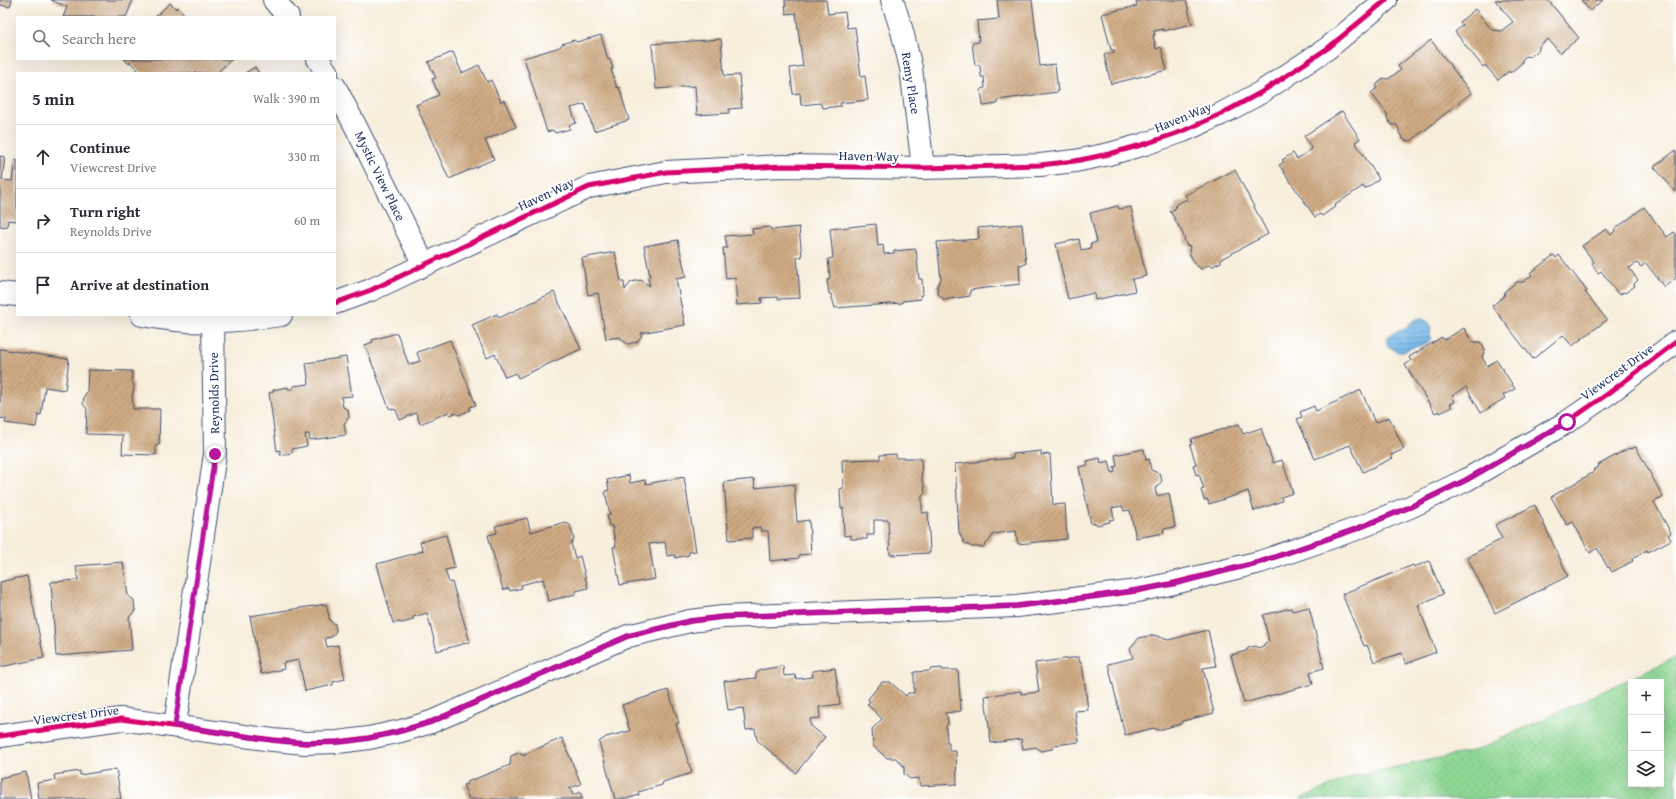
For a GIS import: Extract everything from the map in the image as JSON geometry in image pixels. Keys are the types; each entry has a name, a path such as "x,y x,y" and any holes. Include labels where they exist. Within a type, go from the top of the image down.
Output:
{"street":[{"path":"274,0 287,16"},
{"name":"Remy Place","path":"892,0 902,31 911,68 923,168"},
{"name":"Haven Way","path":"336,303 372,290 589,187 666,172 783,166 923,168 1040,165 1075,161 1146,144 1183,131 1221,114 1260,93 1328,48 1386,0"},
{"path":"319,60 326,72"},
{"name":"Mystic View Place","path":"336,89 424,265"},
{"path":"0,293 16,295"},
{"path":"149,316 176,320 213,321 252,319 274,316"},
{"name":"Reynolds Drive","path":"175,725 215,454 213,321"},
{"name":"Viewcrest Drive","path":"0,736 121,719 305,743 338,742 369,738 401,731 431,722 628,636 690,621 723,617 1017,606 1137,591 1217,574 1260,562 1356,529 1410,507 1466,480 1573,418 1609,393 1676,342"}],"green space":[{"path":"1676,657 1676,799 1300,799 1354,776 1477,750 1628,679 1628,787 1664,787 1664,679 1629,679"}],"water":[{"path":"1420,318 1427,321 1431,326 1431,340 1423,345 1410,348 1404,352 1398,352 1388,346 1388,336 1402,330 1416,319"}],"building":[{"path":"0,0 12,0 10,7 0,5"},
{"path":"51,0 133,0 126,16 63,16 67,7"},
{"path":"785,0 826,0 828,14 845,12 847,28 855,27 861,77 865,76 868,100 840,103 841,106 823,108 820,103 801,105 800,93 793,94 790,68 803,66 796,13 786,14"},
{"path":"997,0 1032,0 1040,66 1055,64 1058,92 997,100 997,104 983,106 981,89 985,88 984,77 981,77 980,65 975,65 972,43 979,42 977,21 999,19"},
{"path":"1144,0 1186,0 1192,24 1163,31 1163,29 1154,31 1155,35 1153,35 1156,49 1161,47 1167,70 1111,84 1104,55 1115,52 1114,50 1111,50 1102,14 1137,6 1136,2"},
{"path":"1495,0 1548,0 1579,38 1560,53 1548,39 1539,46 1539,50 1530,57 1526,56 1522,60 1522,63 1510,73 1509,71 1498,80 1485,65 1483,67 1455,32 1463,25 1460,22 1475,9 1492,30 1501,31 1513,22"},
{"path":"1581,0 1603,0 1590,11"},
{"path":"170,3 176,9 178,7 186,16 156,16"},
{"path":"601,35 608,60 610,59 613,69 611,69 617,88 619,87 629,120 594,131 585,104 571,108 576,123 569,125 570,129 555,133 553,130 547,132 524,58 560,47 562,44 574,40 577,42"},
{"path":"721,39 724,76 739,75 742,108 729,109 729,113 697,115 695,86 656,89 652,44"},
{"path":"1431,40 1471,93 1411,141 1404,140 1399,133 1397,125 1392,125 1387,118 1387,114 1371,93 1376,89 1377,84 1384,78 1388,79 1401,70 1398,66"},
{"path":"453,52 462,73 479,65 487,82 491,80 501,102 504,100 516,127 485,140 494,159 449,179 416,105 439,95 432,79 436,78 428,62"},
{"path":"125,60 231,60 218,72 140,72 130,62 129,64"},
{"path":"255,67 258,72 247,72"},
{"path":"1342,111 1360,139 1355,142 1379,179 1365,189 1363,186 1335,205 1336,206 1322,216 1320,214 1315,217 1279,165 1284,162 1282,160 1293,153 1297,159 1312,149 1304,136"},
{"path":"1676,150 1676,192 1654,167"},
{"path":"0,156 5,157 2,180 12,181 16,160 16,221 8,220 7,227 0,226"},
{"path":"1235,170 1268,234 1221,259 1221,262 1213,266 1208,265 1201,269 1194,263 1189,252 1190,246 1186,245 1183,234 1170,211 1175,209 1176,204 1188,200 1185,195"},
{"path":"1118,206 1119,209 1131,207 1146,276 1132,279 1135,291 1095,300 1094,293 1068,299 1056,244 1079,239 1081,250 1091,248 1090,244 1097,242 1090,213"},
{"path":"1644,207 1667,237 1674,232 1676,234 1676,278 1664,287 1646,263 1641,267 1637,263 1629,268 1638,280 1634,284 1635,286 1619,295 1601,271 1598,273 1592,264 1594,262 1582,246 1606,229 1611,235 1615,231 1614,230"},
{"path":"876,224 878,246 883,245 884,254 894,253 894,251 916,249 919,279 922,279 923,295 920,295 921,299 902,301 902,303 835,308 831,294 829,294 827,280 830,279 828,259 833,258 830,229"},
{"path":"1022,224 1026,264 1019,265 1020,284 970,290 970,296 943,300 943,298 938,294 937,286 941,279 937,242 979,239 978,228"},
{"path":"770,227 771,230 799,227 802,257 797,257 800,298 761,298 762,303 737,305 735,278 726,279 723,248 727,248 725,236 753,234 752,229"},
{"path":"678,240 686,277 676,279 685,325 641,333 642,335 637,342 628,344 620,337 606,339 598,293 588,295 582,258 615,252 621,282 624,282 625,290 631,282 641,280 650,286 648,278 650,277 644,246"},
{"path":"1554,255 1556,258 1559,255 1607,320 1572,346 1563,335 1533,359 1492,306 1504,296 1505,291 1517,282 1523,282 1532,275 1530,273"},
{"path":"554,292 581,349 518,378 516,373 505,377 495,354 487,358 472,325 497,314 499,318"},
{"path":"1464,328 1472,342 1480,342 1485,350 1482,357 1487,366 1497,360 1515,389 1503,395 1505,398 1481,413 1466,387 1452,396 1455,402 1450,404 1452,407 1440,413 1439,411 1435,413 1405,365 1411,361 1409,357 1442,337 1444,340"},
{"path":"397,333 409,365 420,361 418,352 450,340 476,405 470,407 470,410 459,415 456,413 450,415 449,412 420,424 416,413 400,420 396,410 389,408 365,345 373,342 372,340"},
{"path":"0,349 69,359 65,390 45,387 41,415 38,414 36,427 5,423 6,419 0,418"},
{"path":"346,357 352,396 341,397 343,407 348,410 349,417 344,424 346,435 310,440 309,434 305,434 307,446 292,449 292,453 280,455 280,450 277,451 269,393 273,392 273,390 288,387 288,389 293,389 293,386 309,384 306,363"},
{"path":"88,370 132,371 132,383 134,385 132,394 133,409 160,409 159,445 156,445 156,455 122,454 123,435 86,434 87,409 83,404 84,396 87,392"},
{"path":"1361,390 1375,423 1389,417 1404,449 1391,455 1393,458 1363,472 1350,445 1315,459 1297,419 1302,417 1300,412 1314,406 1316,411"},
{"path":"1239,424 1243,434 1261,428 1273,463 1282,460 1293,493 1281,497 1282,501 1254,511 1248,491 1209,504 1207,499 1204,500 1201,490 1204,489 1199,474 1196,475 1193,465 1196,464 1190,445 1192,444 1191,439"},
{"path":"1636,447 1663,497 1654,502 1671,533 1668,535 1671,540 1648,552 1647,550 1632,558 1633,561 1612,572 1609,567 1608,568 1597,548 1590,553 1573,522 1567,525 1551,497 1594,472 1593,470 1599,467 1598,465 1629,448"},
{"path":"1144,449 1146,460 1149,459 1151,470 1160,474 1162,481 1155,489 1157,496 1169,493 1175,527 1163,529 1164,533 1136,538 1130,510 1124,511 1122,506 1112,508 1114,519 1109,520 1110,522 1097,525 1096,523 1091,524 1079,467 1088,465 1087,461 1100,458 1101,463 1109,461 1112,473 1115,472 1114,467 1117,466 1115,455"},
{"path":"1041,451 1041,455 1050,454 1053,505 1065,504 1067,539 1018,544 1016,531 993,534 990,540 983,547 972,547 964,543 959,532 955,464 1013,458 1013,454"},
{"path":"896,454 896,458 921,458 922,481 924,484 925,493 922,496 922,513 928,512 930,553 890,555 888,520 874,520 874,535 867,535 867,539 851,539 851,535 844,536 843,508 841,508 840,489 843,488 842,460 880,459 880,455"},
{"path":"629,475 630,483 645,480 646,484 684,477 696,551 689,552 689,555 675,558 675,555 667,556 665,542 649,544 655,579 620,585 613,547 616,546 612,526 609,526 607,515 610,515 605,491 609,490 607,480"},
{"path":"754,479 755,488 794,484 797,522 809,520 811,554 799,555 799,558 770,561 768,531 761,531 760,527 752,528 752,538 729,540 724,482"},
{"path":"1535,505 1568,576 1495,613 1467,557 1502,539 1495,525"},
{"path":"527,518 531,532 565,522 570,525 574,539 571,543 575,558 580,556 588,588 576,591 576,594 548,601 543,579 521,585 522,588 510,591 509,588 503,590 488,535 497,533 495,526"},
{"path":"446,535 455,568 445,570 449,583 452,582 470,642 437,651 427,613 413,617 413,620 402,623 393,623 377,564 423,551 420,542"},
{"path":"1429,561 1443,594 1418,605 1436,652 1406,664 1402,653 1374,662 1367,645 1364,646 1342,594 1413,565 1414,567"},
{"path":"123,562 128,596 134,600 135,611 129,617 132,650 56,656 51,582 78,580 76,566"},
{"path":"27,576 44,658 0,667 0,582"},
{"path":"326,604 330,621 335,624 336,631 332,637 325,638 327,647 338,645 345,679 333,682 333,685 305,691 299,660 283,663 284,669 261,674 250,616"},
{"path":"1309,607 1324,668 1310,672 1313,684 1244,703 1231,655 1246,651 1248,648 1255,646 1258,648 1269,642 1263,615 1291,608 1292,611"},
{"path":"1208,630 1216,666 1203,668 1214,713 1183,721 1181,724 1158,730 1154,728 1125,735 1108,664 1133,658 1130,648 1139,638 1154,635 1168,640"},
{"path":"1079,657 1080,663 1082,663 1088,710 1075,711 1079,742 1055,745 1052,749 1041,751 1036,747 1023,749 1021,739 991,743 985,696 1021,691 1021,694 1039,692 1035,663"},
{"path":"783,666 784,676 795,675 796,679 813,677 812,671 835,668 840,704 819,707 820,718 810,719 811,726 825,737 796,773 757,740 755,729 746,730 743,708 728,710 724,681 756,678 756,674 759,670"},
{"path":"942,668 943,670 958,670 961,711 945,713 948,723 946,727 949,751 956,751 957,784 920,786 919,778 910,779 904,774 904,767 896,758 887,758 873,746 872,729 882,719 867,704 870,702 868,699 882,682 890,682 906,696 908,693 914,693 914,672 930,671 931,669"},
{"path":"668,690 679,723 676,724 692,773 663,782 662,785 638,792 639,795 626,799 615,799 599,742 606,737 630,731 622,705"},
{"path":"562,738 581,784 570,788 573,795 580,792 583,799 469,799 463,785 468,784 467,782 510,765 511,756 518,753 525,756 525,754"},
{"path":"116,769 121,799 39,799 37,783 55,780 54,775 80,771 80,775"},
{"path":"26,772 31,799 0,799 0,778"}],"cycle path":[{"path":"336,303 371,290 589,187 666,172 783,166 923,168 1040,165 1075,161 1109,154 1145,144 1183,131 1221,114 1260,93 1328,48 1386,0"},
{"path":"0,736 121,719 305,743 338,742 369,738 401,731 431,722 628,636 690,621 723,617 1017,606 1137,591 1174,583 1260,562 1356,529 1410,507 1466,480 1567,422 1609,393 1676,342"}],"route":[{"path":"215,454 175,725 273,740 305,743 338,742 369,738 401,731 431,722 628,636 690,621 723,617 1017,606 1059,602 1137,591 1217,574 1305,548 1410,507 1466,480 1567,422"}]}
